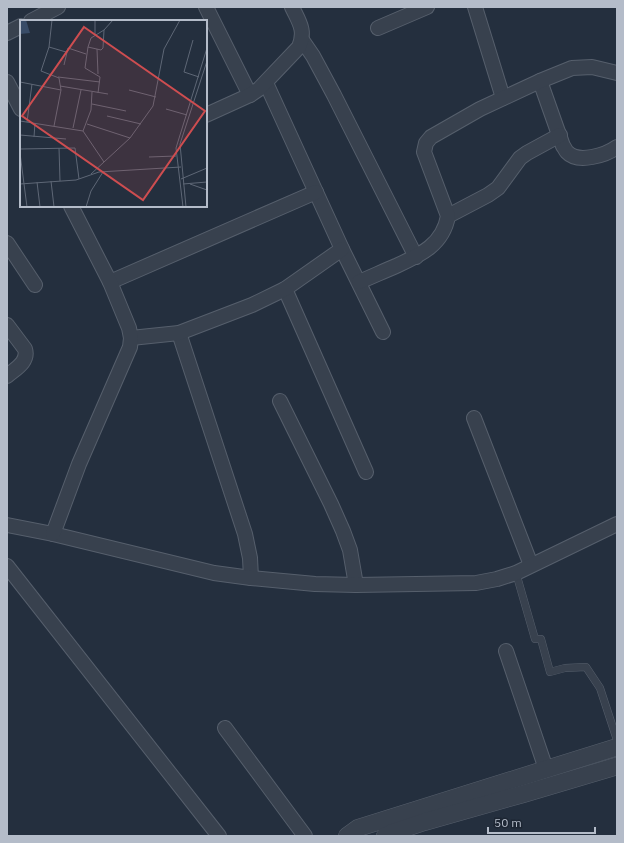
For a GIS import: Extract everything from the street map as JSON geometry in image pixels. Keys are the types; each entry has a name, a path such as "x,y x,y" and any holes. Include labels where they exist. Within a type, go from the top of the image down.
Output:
{"street":[{"path":"32,20 58,7"},
{"path":"206,7 250,95"},
{"path":"207,115 250,95 259,89 299,47 302,40 302,30 292,7"},
{"path":"378,28 427,7"},
{"path":"475,7 504,98"},
{"path":"7,33 20,26"},
{"path":"302,40 313,56 334,95 416,257"},
{"path":"358,282 416,257 430,248 440,238 448,216 424,152 426,143 431,137 480,108 572,68 592,67 617,73"},
{"path":"540,81 567,152 573,156 585,158 599,156 612,151 617,147"},
{"path":"266,82 342,249 383,332"},
{"path":"7,83 20,107"},
{"path":"448,216 488,195 498,188 520,158 560,135"},
{"path":"110,282 316,192"},
{"path":"53,534 79,464 130,347 131,338 129,328 110,282 72,207"},
{"path":"7,243 35,285"},
{"path":"131,338 179,333 252,306 285,289 342,249"},
{"path":"285,289 366,472"},
{"path":"7,325 25,350 26,354 22,364 7,376"},
{"path":"179,333 245,534 250,558 251,578"},
{"path":"280,400 344,531 350,550 356,585"},
{"path":"474,418 531,565"},
{"path":"7,525 53,534 214,573 315,584 356,585 476,583 497,579 516,573 617,524"},
{"path":"7,566 219,836"},
{"path":"506,651 546,769"},
{"path":"225,728 305,836"},
{"path":"347,836 358,828 617,747"},
{"path":"385,836 424,822 617,766"}],"lane":[{"path":"516,573 535,639 541,639 550,672 565,668 586,666 600,688 617,740"}]}
